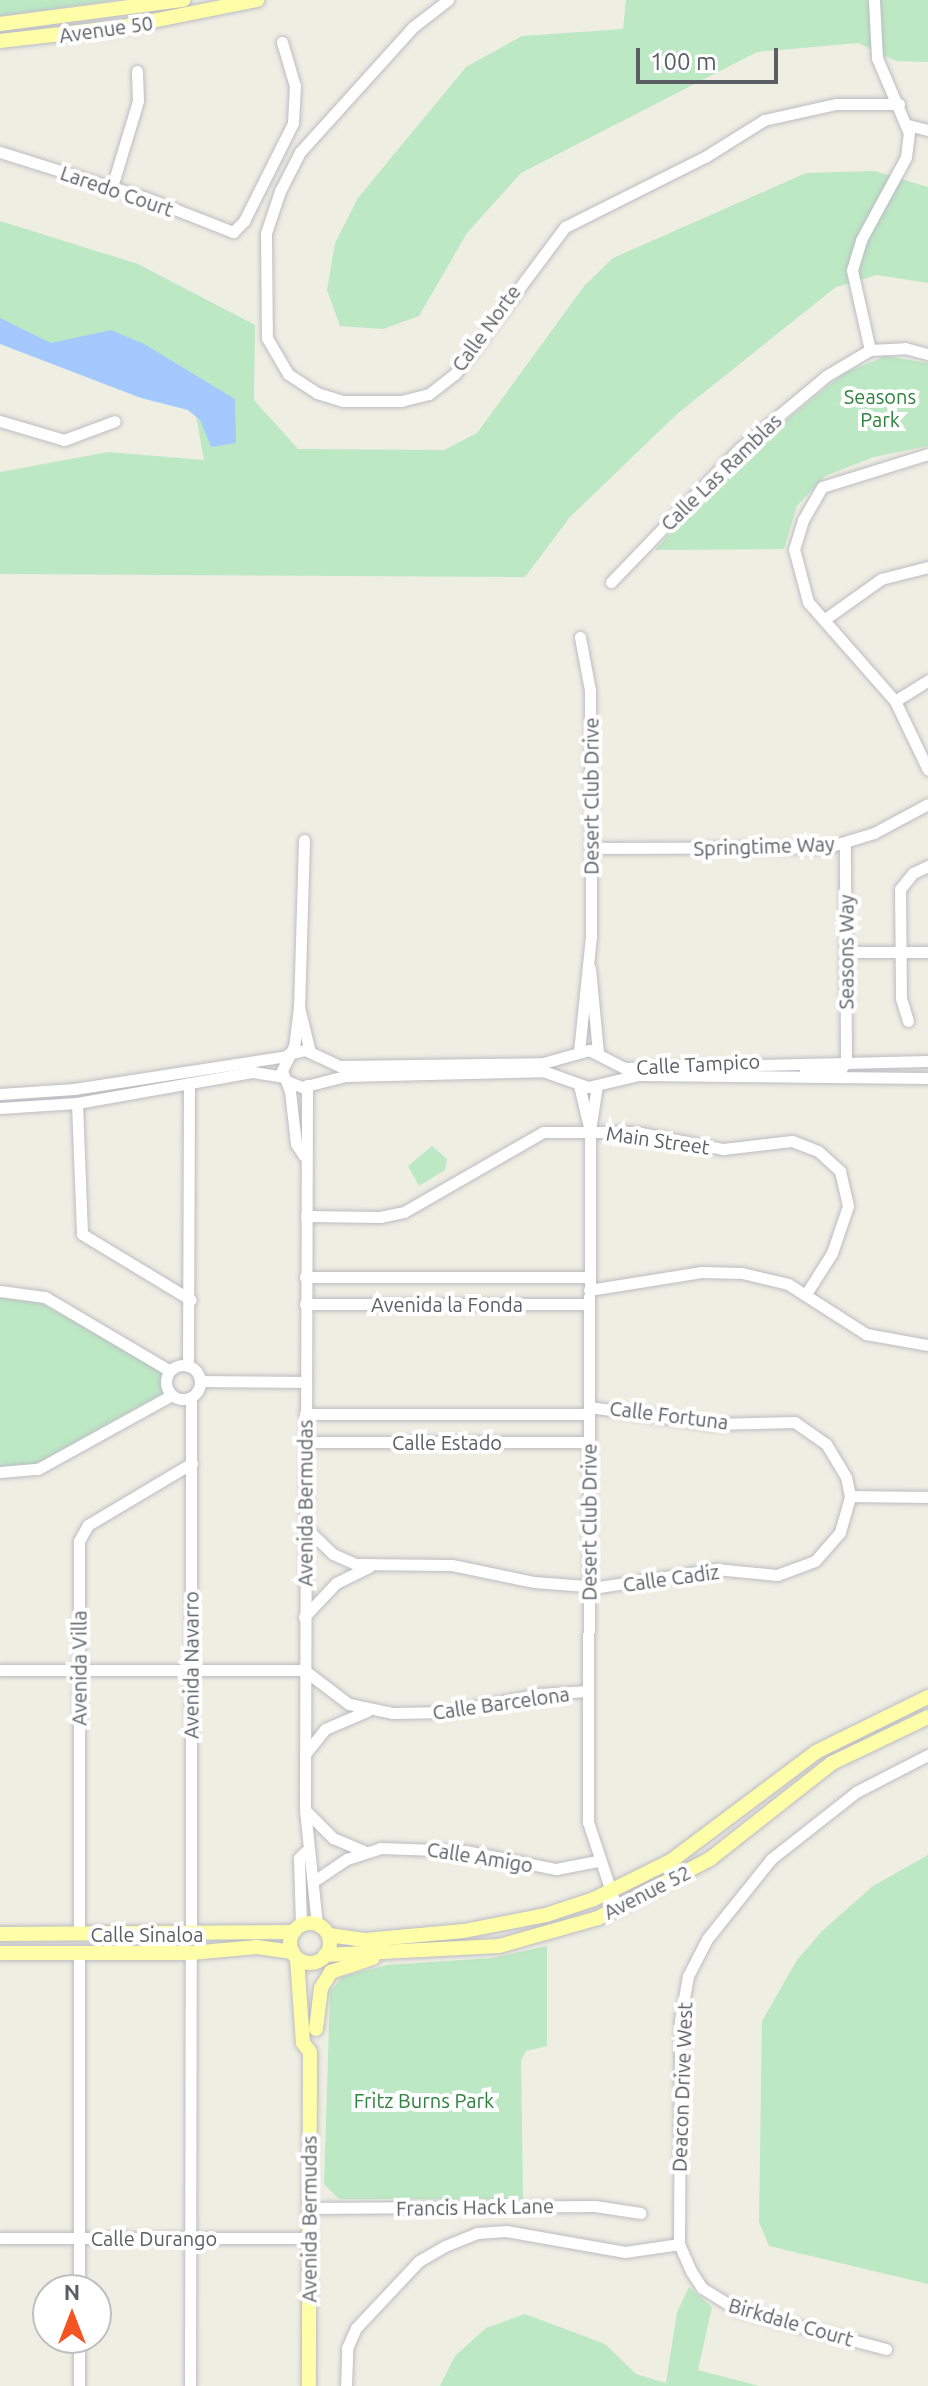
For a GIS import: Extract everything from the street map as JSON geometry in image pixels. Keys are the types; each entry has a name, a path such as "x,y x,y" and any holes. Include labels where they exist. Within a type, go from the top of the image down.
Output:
{"main road":[{"name":"Avenue 50","path":"0,24 183,0"},
{"name":"Avenue 50","path":"0,41 122,27 257,0"},
{"name":"Avenue 52","path":"329,1935 365,1940 502,1925 609,1891 671,1861 816,1752 928,1697"},
{"name":"Avenue 52","path":"322,1958 499,1946 617,1909 710,1859 832,1763 928,1717"},
{"name":"Calle Sinaloa","path":"0,1934 191,1934 297,1928 317,1924"},
{"path":"317,1924 329,1935"},
{"name":"Avenida Bermudas","path":"297,1928 295,1955 303,2043 310,2052"},
{"name":"Avenida Bermudas","path":"309,2386 310,2052 317,2043 322,1958 329,1935"},
{"name":"Calle Sinaloa","path":"0,1953 191,1953 257,1947 322,1958"},
{"path":"316,2029 321,1988 336,1967 419,1950"}],"street":[{"name":"Calle Norte","path":"448,0 413,27 300,152 266,233 267,338 288,374 317,393 343,401 401,401 429,394 455,374 544,248 565,227 705,157 764,120 836,104 899,104"},
{"path":"874,0 877,58 908,125 906,157 861,240 852,270 870,350 897,347 928,354"},
{"name":"Laredo Court","path":"0,152 112,187 233,232 244,221 293,123 295,86 282,42"},
{"path":"112,187 138,101 137,71"},
{"path":"908,125 928,130"},
{"name":"Calle Las Ramblas","path":"611,582 740,448 826,376 870,350"},
{"path":"0,421 64,440 115,421"},
{"path":"928,454 822,487 803,520 794,549 799,582 808,602 895,701 928,770"},
{"path":"825,619 881,579 928,567"},
{"name":"Desert Club Drive","path":"580,637 590,690 591,848 588,956 577,1053 569,1067 590,1131"},
{"path":"895,701 928,680"},
{"name":"Springtime Way","path":"591,848 845,843 928,804"},
{"name":"Avenida Bermudas","path":"304,840 299,1007 287,1055 285,1079 296,1144 304,1156"},
{"name":"Seasons Way","path":"845,843 846,1062"},
{"path":"908,1021 901,998 900,889 913,873 928,866"},
{"path":"846,952 928,952"},
{"name":"Desert Club Drive","path":"588,956 600,1055 606,1070 598,1084 590,1131 588,1822 597,1861 617,1909"},
{"name":"Avenida Bermudas","path":"299,1007 311,1054 319,1067 310,1084 304,1156 305,1810 306,1851 314,1881 317,1924"},
{"name":"Calle Tampico","path":"0,1094 74,1089 287,1055 311,1054 340,1066 543,1063 577,1053 600,1055 624,1068 928,1061"},
{"path":"747,1079 841,1069 846,1062"},
{"name":"Calle Tampico","path":"0,1108 77,1103 253,1072 310,1084 345,1076 543,1071 577,1084 598,1084 638,1075 747,1079 928,1078"},
{"path":"189,1083 191,1300 188,1366 200,1381"},
{"path":"77,1103 82,1234 191,1300"},
{"name":"Main Street","path":"306,1216 393,1216 531,1137 590,1131 636,1132 723,1149 792,1141 818,1151 840,1171 848,1206 837,1241 806,1294"},
{"path":"589,1290 724,1271 771,1278 806,1294 866,1334 928,1345"},
{"name":"Avenida la Fonda","path":"305,1277 589,1277"},
{"path":"0,1291 45,1297 170,1371 188,1366"},
{"name":"Avenida la Fonda","path":"305,1304 589,1304"},
{"path":"170,1371 166,1384 172,1395"},
{"path":"200,1381 305,1382"},
{"path":"0,1472 38,1469 172,1395 191,1397 200,1381"},
{"name":"Avenida Navarro","path":"191,1397 191,1934"},
{"name":"Calle Estado","path":"305,1414 589,1410"},
{"name":"Calle Fortuna","path":"589,1410 713,1424 795,1422 838,1458 850,1496"},
{"name":"Calle Estado","path":"305,1442 589,1442"},
{"name":"Avenida Villa","path":"79,1934 81,1532 192,1463"},
{"path":"850,1496 928,1497"},
{"name":"Calle Cadiz","path":"305,1527 342,1560 372,1566 452,1565 534,1582 625,1585 716,1569 777,1575 796,1570 830,1546 850,1496"},
{"name":"Calle Cadiz","path":"304,1617 336,1583 372,1566"},
{"path":"0,1670 304,1670 368,1711"},
{"name":"Calle Barcelona","path":"305,1754 325,1729 368,1711 441,1713 540,1694 587,1691"},
{"name":"Deacon Drive West","path":"679,2244 680,2020 688,1976 735,1899 771,1859 856,1792 928,1755"},
{"name":"Calle Amigo","path":"305,1810 333,1838 363,1851 444,1848 556,1869 597,1861"},
{"name":"Avenida Bermudas","path":"297,1928 299,1858 306,1851"},
{"name":"Calle Amigo","path":"314,1881 363,1851"},
{"path":"79,1953 79,2274"},
{"path":"190,2386 191,1953"},
{"name":"Francis Hack Lane","path":"308,2208 595,2206 640,2213"},
{"path":"346,2386 347,2348 356,2328 419,2261 445,2246 477,2233 506,2231 625,2252 679,2244"},
{"name":"Calle Durango","path":"0,2238 309,2238"},
{"name":"Birkdale Court","path":"679,2244 702,2288 719,2302 886,2349"},
{"path":"79,2354 79,2386"}],"green space":[{"path":"0,0 116,0 0,16"},
{"path":"626,0 928,0 928,62 896,61 858,43 757,52 521,173 467,233 419,316 383,329 340,326 327,290 335,243 358,198 466,67 522,36 623,29"},
{"path":"875,171 928,187 928,283 877,275 836,287 677,414 570,517 525,577 0,574 0,472 108,452 204,460 195,410 117,389 0,341 0,221 138,264 255,325 254,400 298,449 444,450 477,433 585,285 613,258 806,173"},
{"name":"Seasons Park","path":"886,356 928,363 928,446 874,457 825,476 797,506 784,549 655,550 740,458 844,373"},
{"path":"432,1146 447,1159 445,1170 419,1186 408,1166"},
{"path":"0,1298 35,1300 162,1369 163,1393 32,1466 0,1468"},
{"path":"928,1855 928,2284 769,2246 759,2222 762,2021 797,1960 822,1931 873,1886"},
{"name":"Fritz Burns Park","path":"547,1946 547,2046 526,2051 521,2060 523,2199 339,2199 324,2184 330,1992 342,1977 387,1965 492,1958"},
{"path":"689,2287 712,2307 698,2370 759,2386 440,2386 455,2356 486,2328 525,2314 605,2344 636,2374 666,2383 677,2312"}],"water":[{"path":"0,318 51,343 111,330 144,344 235,399 236,443 211,447 200,420 188,410 141,398 0,344"}]}
